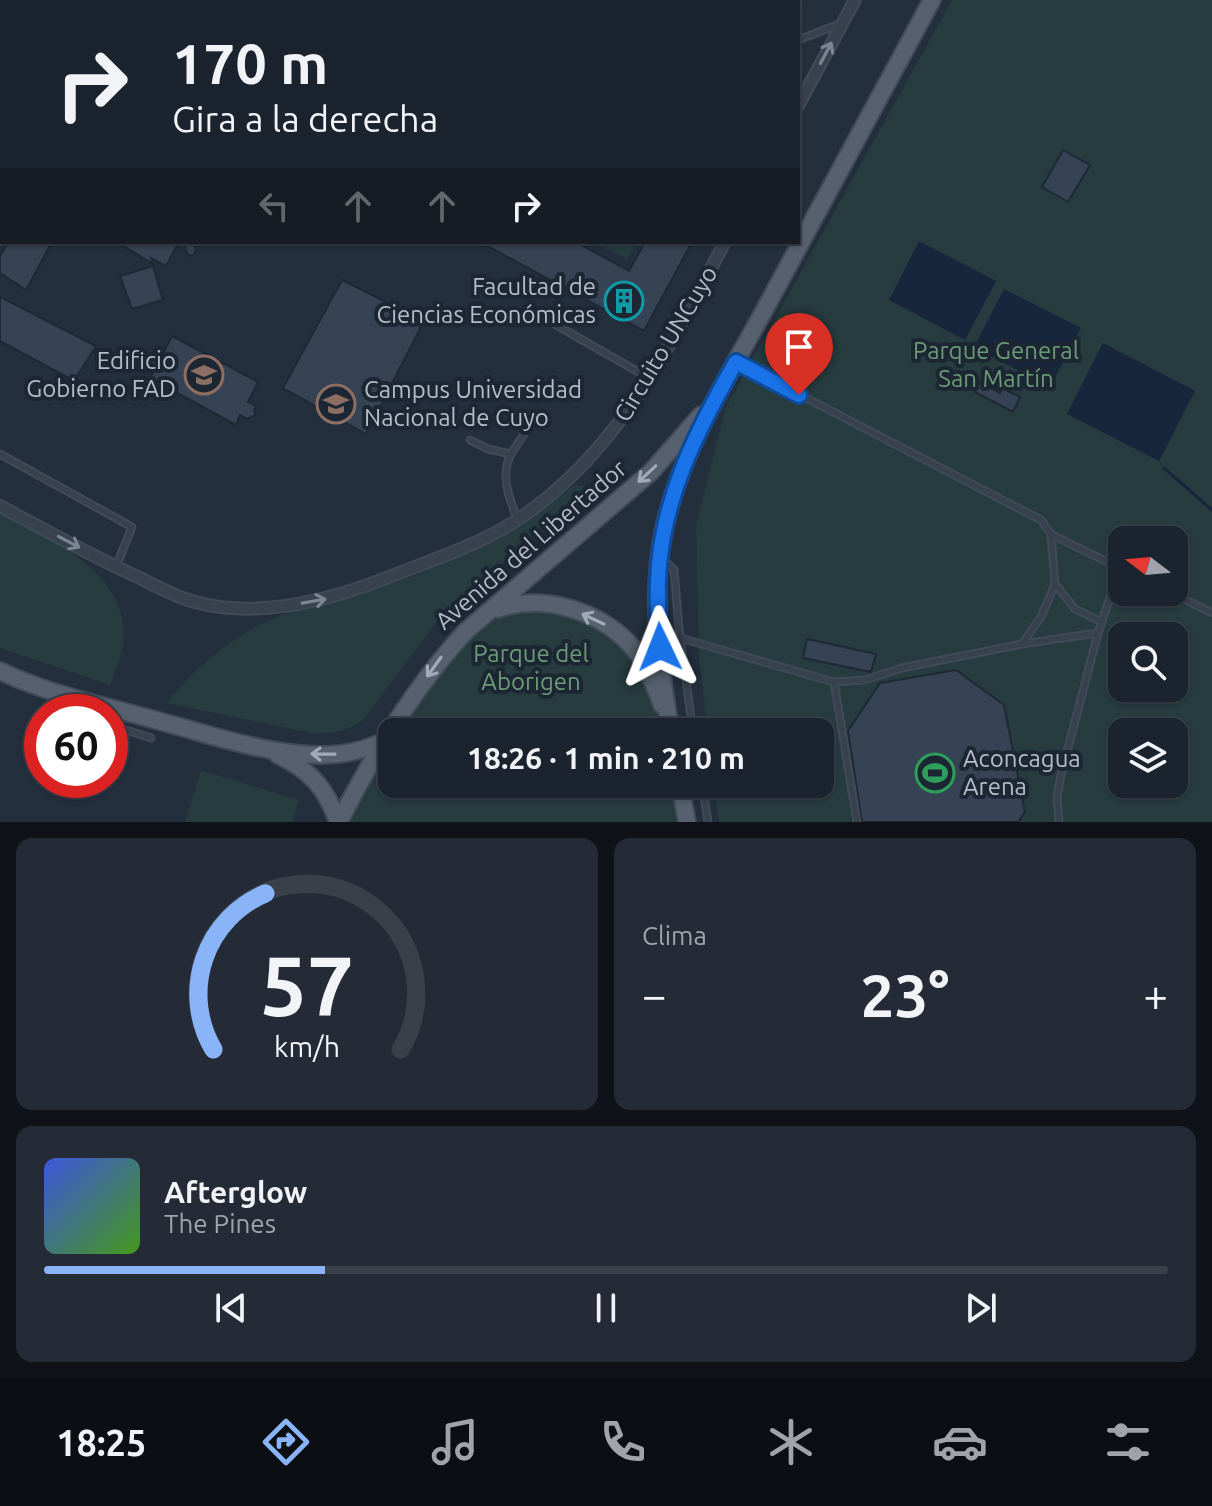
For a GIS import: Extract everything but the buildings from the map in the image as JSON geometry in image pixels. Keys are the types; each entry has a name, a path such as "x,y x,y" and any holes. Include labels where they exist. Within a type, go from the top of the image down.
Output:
{"main road":[{"name":"Avenida del Libertador","path":"800,244 932,0"},
{"name":"Avenida del Libertador","path":"670,718 660,647 658,582 664,530 683,464 800,244"},
{"name":"Avenida del Libertador","path":"399,718 439,660 466,631 651,472 717,395"},
{"path":"489,613 522,602 536,602 567,608 598,620 635,651 667,718"},
{"path":"0,671 29,684 262,748 320,755 360,752 378,743"},
{"path":"262,748 299,765 312,776 326,793 339,822"},
{"name":"Avenida del Libertador","path":"339,822 378,749"},
{"path":"683,798 687,822"}],"street":[{"path":"800,102 855,0"},
{"name":"Circuito UNCuyo","path":"0,506 116,567 194,602 283,607 342,596 463,548 518,519 592,456 617,427 650,379 724,244"}],"lane":[{"path":"800,39 842,23"},
{"path":"539,312 650,379"},
{"path":"736,362 1041,520 1051,534 1108,562"},
{"path":"518,519 508,495 506,480 508,459 524,434"},
{"path":"470,440 488,449 511,454"},
{"path":"0,454 132,527 116,567"},
{"path":"1022,644 1041,617 1055,584 1051,534"},
{"path":"660,558 670,563 674,570 691,718"},
{"path":"1055,584 1075,609 1102,622"},
{"path":"1188,601 1212,613"},
{"path":"1059,822 1057,797 1061,775 1108,605"},
{"path":"680,638 834,682 865,680 902,668 1022,644 1098,633"},
{"path":"834,682 857,822"},
{"path":"128,731 151,738"},
{"path":"704,798 708,822"}],"green space":[{"name":"Parque General San Martín","path":"952,0 1212,0 1212,822 719,822 716,798 834,798 834,718 706,718 699,658 696,525 725,409"},
{"path":"600,244 636,244 627,259"},
{"path":"575,485 587,487 438,620 357,724 338,731 311,733 167,703 208,660 257,626 294,611 391,584 450,561 515,526"},
{"path":"0,512 61,545 99,576 113,594 122,615 124,638 110,685 0,648"},
{"name":"Parque del Aborigen","path":"567,608 635,651 665,718 402,718 489,613"},
{"name":"Parque del Aborigen","path":"378,750 378,798 683,798 687,822 340,822"},
{"path":"201,770 299,800 292,822 185,822"}],"water":[{"path":"919,241 996,281 965,340 889,300"},
{"path":"1004,289 1081,328 1050,387 974,347"},
{"path":"1103,343 1195,391 1159,461 1067,414"}],"waterway":[{"path":"1164,468 1212,510"}],"place":[{"name":"Facultad de Ciencias Económicas","path":"624,301"},
{"name":"Edificio Gobierno FAD","path":"204,375"},
{"name":"Campus Universidad Nacional de Cuyo","path":"336,404"},
{"name":"Aconcagua Arena","path":"935,773"}],"route":[{"path":"660,647 658,582 664,530 683,464 717,395 736,362 799,395"}]}
